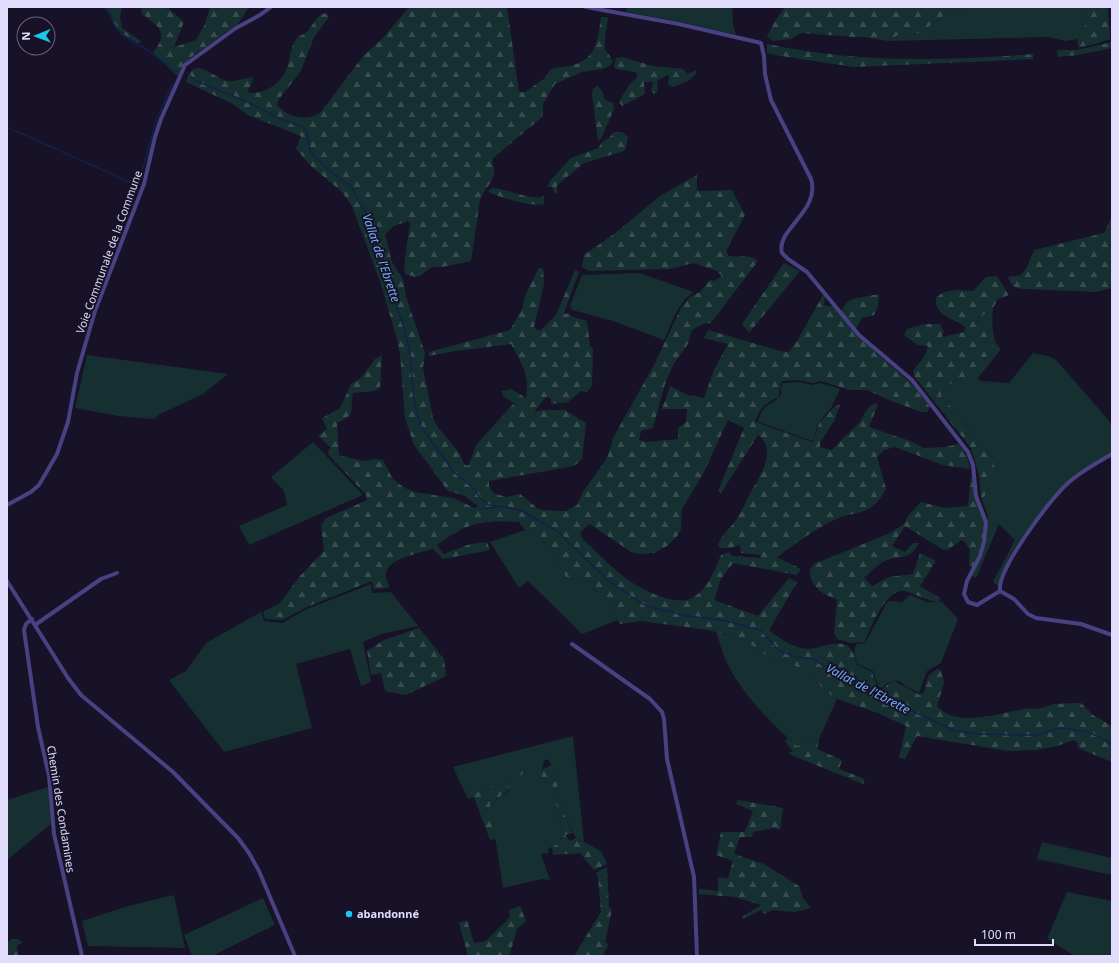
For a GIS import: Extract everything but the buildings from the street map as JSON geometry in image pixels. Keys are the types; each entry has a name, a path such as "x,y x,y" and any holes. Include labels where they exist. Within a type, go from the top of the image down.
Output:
{"street":[{"name":"Voie Communale de la Commune","path":"7,505 31,492 39,485 57,454 68,422 77,373 95,311 144,184 155,137 161,119 185,65 223,37 271,7"},
{"path":"586,7 679,24 761,42 764,56 765,74 771,100 805,166 814,190 808,206 783,241 782,253 807,272 859,335 912,380 965,446 973,465 976,496 984,516 986,529 980,556 964,590 964,598 968,602 977,605 1000,591 1002,582 1015,551 1056,496 1069,482 1112,454"},
{"path":"35,625 101,579 117,573"},
{"path":"7,581 68,678 81,695 173,772 238,838 258,871 295,956"},
{"path":"1000,591 1014,598 1028,614 1036,618 1081,624 1112,635"},
{"name":"Chemin des Condamines","path":"32,619 26,624 24,630 38,727 49,776 54,834 82,956"},
{"path":"572,644 650,700 662,712 664,719 667,759 694,877 697,956"}],"green space":[{"path":"105,7 122,7 120,17 122,28 142,42 138,43 119,30 109,11"},
{"path":"141,7 167,7 184,22 174,47 196,40 205,24 210,7 249,7 238,24 190,58 177,76 153,53 161,40 160,31 154,23 142,14"},
{"path":"409,7 507,7 519,92 525,92 545,78 551,69 573,65 587,58 595,47 601,17 607,17 608,19 605,49 613,61 611,65 603,69 582,72 555,84 543,104 543,114 541,118 493,158 493,178 480,200 471,261 442,267 432,267 420,276 415,277 405,274 405,258 410,223 408,221 394,226 385,234 392,262 403,279 406,297 425,353 423,368 433,418 437,426 460,454 464,464 468,466 477,444 514,403 504,397 501,391 511,389 526,398 527,383 524,370 511,344 429,356 429,352 510,330 522,309 525,296 537,271 539,268 543,268 544,284 534,327 537,330 541,330 556,315 575,270 579,272 564,313 569,313 573,317 587,321 590,345 593,349 592,386 587,392 581,391 568,402 551,404 551,399 548,397 545,398 534,412 542,410 565,410 586,423 582,459 574,466 489,481 489,486 493,493 506,497 520,494 537,508 542,510 566,511 577,505 583,492 607,458 614,436 654,365 681,308 690,297 700,292 710,280 714,281 722,276 717,271 693,263 670,269 589,271 582,267 584,255 614,234 660,196 697,175 697,189 699,191 732,190 745,215 726,251 729,256 748,257 758,261 711,323 703,324 692,330 688,344 674,363 665,384 653,428 641,431 639,440 647,442 678,439 678,428 686,422 687,409 662,409 670,386 688,395 704,398 714,370 728,344 704,338 708,330 780,351 789,352 797,341 823,295 825,296 824,305 836,307 840,313 847,302 852,299 879,294 878,306 874,315 862,318 855,330 874,351 912,384 930,407 927,412 921,412 867,390 850,390 821,381 813,383 797,380 783,381 780,384 779,397 770,401 764,406 755,422 813,442 819,423 836,405 840,405 834,421 820,443 820,447 832,450 859,423 868,408 877,403 877,407 869,427 913,442 924,448 945,447 959,444 967,456 970,468 943,465 895,447 884,450 877,457 886,489 875,505 869,509 832,521 777,557 801,569 797,575 733,563 721,579 714,600 758,616 789,578 797,582 769,630 793,646 810,649 833,644 845,645 853,653 857,665 872,672 878,688 882,690 889,683 894,681 920,695 924,692 928,676 937,669 941,670 944,683 937,706 945,713 955,716 978,718 1023,709 1041,708 1054,704 1081,703 1093,715 1112,726 1112,762 1078,748 1077,742 1074,740 1057,746 1036,750 1008,751 917,736 905,759 899,758 906,726 878,713 837,699 821,688 819,681 810,671 769,657 741,638 708,630 641,621 620,624 611,607 585,579 568,580 539,535 525,530 519,522 485,522 475,524 458,531 437,545 444,554 470,544 487,542 490,550 443,559 433,549 413,554 392,563 388,568 386,575 389,588 374,589 372,581 307,607 282,620 265,619 263,612 280,603 300,576 324,551 321,525 326,518 367,500 366,495 328,454 330,447 318,436 327,429 322,418 340,408 351,384 361,378 375,359 382,355 380,388 374,391 353,393 350,414 344,420 337,423 339,455 362,461 377,459 383,460 393,479 403,487 414,492 454,498 474,508 478,506 465,496 448,491 414,445 405,418 400,354 397,339 380,281 352,206 342,192 311,166 296,149 301,136 248,115 233,104 186,82 190,73 194,69 198,68 204,69 221,79 228,81 253,77 251,85 247,90 250,93 264,91 276,84 284,74 287,68 292,46 297,38 307,32 319,16 326,13 329,17 314,37 301,71 279,99 277,105 286,113 297,117 303,118 315,116 320,113 364,55 382,39","holes":["728,420 744,428 718,491 721,493 758,435 764,441 767,448 767,456 762,471 738,517 723,535 718,545 720,548 731,548 740,545 741,553 761,555 760,558 732,556 729,552 721,555 710,579 702,590 692,598 675,600 654,594 634,584 619,573 581,537 581,531 590,524 631,552 640,554 654,553 667,546 678,535 681,529 682,509 703,474"]},
{"path":"628,7 732,7 733,24 736,35 682,22 626,12"},
{"path":"785,7 972,7 946,14 920,33 898,35 888,41 864,37 801,33 791,39 773,41 767,36"},
{"path":"972,7 1079,7 1085,14 1086,23 1078,39 1066,41 1048,37 888,41 898,35 920,33 946,14"},
{"path":"1079,7 1108,7 1110,39 1092,45 1078,47 1078,39 1086,23 1085,14"},
{"path":"1112,42 1112,48 1078,55 1058,57 1057,50 1077,50"},
{"path":"767,44 833,55 900,59 967,58 1033,54 1033,59 854,67 767,53"},
{"path":"622,57 653,66 683,69 688,74 696,70 696,74 688,81 673,87 668,85 669,75 663,77 657,81 658,91 654,94 651,91 653,82 644,82 645,94 622,106 619,102 629,85 638,76 635,72 616,69 614,67 616,58"},
{"path":"597,86 602,91 605,100 613,103 614,109 601,139 598,140 592,94 593,89"},
{"path":"614,132 622,132 628,137 624,151 584,163 557,185 557,193 555,194 552,187 548,187 549,182 571,158 598,148 603,141 609,138"},
{"path":"492,188 526,196 544,196 544,204 538,205 524,203 490,193 488,191"},
{"path":"1112,216 1112,288 1096,292 1025,289 1012,285 1008,277 1021,275 1027,267 1034,250 1104,233"},
{"path":"784,263 800,271 749,333 742,324"},
{"path":"639,273 694,292 679,308 664,340 613,321 572,310 570,305 582,275"},
{"path":"997,276 1009,295 998,299 993,308 977,319 976,323 984,322 988,326 987,336 993,339 992,349 987,358 978,367 965,377 948,385 942,391 941,395 994,459 994,472 984,498 991,516 988,516 981,497 979,475 971,448 914,376 913,371 924,357 928,346 918,345 904,335 907,329 924,324 940,324 944,332 943,337 964,332 966,328 946,316 938,309 936,298 948,291 973,291 986,277"},
{"path":"993,308 992,324 994,336 995,341 1001,349 978,378 980,381 1009,383 1033,353 1048,356 1056,360 1112,424 1112,453 1083,472 1045,508 1023,535 1014,549 1007,562 998,586 993,582 1015,540 999,524 976,578 972,576 985,546 988,516 991,516 984,498 993,472 994,459 941,395 946,387 981,365 988,356 994,343 987,336 988,331 979,322 976,323 977,319"},
{"path":"87,355 228,374 203,394 160,414 154,419 119,416 75,408"},
{"path":"800,382 813,385 820,383 840,389 831,408 818,423 813,441 758,422 763,410 776,400 782,393 780,388 783,383"},
{"path":"313,442 363,495 249,545 239,526 287,505 284,491 271,477"},
{"path":"971,476 973,477 975,496 985,522 980,556 973,567 969,565 970,550 964,541 961,540 948,550 942,549 905,526 892,546 905,552 913,543 919,543 912,553 884,561 864,578 872,586 889,577 913,574 920,553 936,561 920,586 940,598 939,602 904,591 898,592 885,602 870,628 865,642 851,643 837,639 834,633 837,599 822,593 815,586 812,581 810,570 814,564 890,533 904,524 908,516 921,502 945,508 968,506"},
{"path":"525,530 539,535 568,580 585,579 611,607 618,620 582,634 528,581 519,588 490,542"},
{"path":"371,584 372,593 391,592 418,626 382,634 363,642 371,682 361,686 350,649 296,664 312,728 224,752 169,680 186,671 206,643 261,612 264,621 282,623 307,609"},
{"path":"910,595 927,602 942,602 958,619 941,663 927,671 919,693 900,681 892,681 882,688 879,687 873,671 857,664 854,652 856,644 865,643 888,601 902,602"},
{"path":"419,628 444,659 446,676 406,695 385,691 381,673 371,675 367,651 384,640"},
{"path":"716,632 741,638 769,657 810,671 819,681 821,688 837,699 819,739 797,746 768,719 735,678 725,658"},
{"path":"573,736 584,842 576,838 561,807 555,772 548,759 544,761 541,775 543,780 552,783 559,818 565,834 559,843 548,849 549,853 541,854 550,880 542,879 503,888 490,804 510,790 508,782 465,793 453,767"},
{"path":"788,738 797,746 819,739 817,749 842,760 839,769 865,779 863,784 791,755 789,753 793,751 785,741"},
{"path":"528,765 529,770 514,779 509,777 507,772"},
{"path":"552,765 555,772 561,807 573,833 565,835 570,841 576,838 601,851 607,864 594,870 580,853 553,855 552,847 559,843 565,834 559,818 552,783 543,780 541,775 543,769"},
{"path":"508,782 510,789 490,804 496,839 490,840 474,797 468,799 465,793"},
{"path":"48,787 51,824 7,860 7,800"},
{"path":"738,800 783,808 780,830 773,828 753,832 752,837 740,837 734,854 764,864 799,886 803,898 811,908 795,912 772,910 765,914 761,910 743,919 742,917 761,905 734,897 699,894 699,889 718,891 718,877 728,878 733,861 716,855 721,832 745,832 753,811 736,804"},
{"path":"1042,842 1112,858 1112,875 1037,859"},
{"path":"607,867 609,908 612,909 605,943 609,944 602,956 574,956 601,912 598,877 596,873"},
{"path":"1067,892 1112,901 1112,956 1075,956 1047,939"},
{"path":"174,895 185,948 88,946 82,921 128,906"},
{"path":"263,898 275,925 212,956 192,956 184,935"},
{"path":"520,906 526,921 517,929 510,954 507,956 468,956 459,923 467,920 474,943 486,941 510,917 509,910"},
{"path":"12,939 17,939 23,942 17,946 18,956 7,956 7,943"}],"waterway":[{"name":"Vallat de l'Ebrette","path":"104,7 110,14 114,26 121,34 149,51 176,72 180,69"},
{"name":"Vallat de l'Ebrette","path":"187,72 194,80 250,103 280,119 301,126 306,130 310,150 313,155 333,174 352,187 358,201 369,216 381,261 388,277 405,332 410,351 414,403 421,427 454,472 473,488 488,505 511,508 524,512 558,532 610,582 646,606 688,616 727,621 762,631 778,650 793,656 813,659 849,682 956,731 978,734 1036,735 1060,728 1091,733 1112,744"},
{"path":"7,127 138,186 156,121 173,83"},
{"name":"Vallat de l'Ebrette","path":"481,509 495,507"}],"place":[{"name":"abandonné","path":"349,914"}]}
